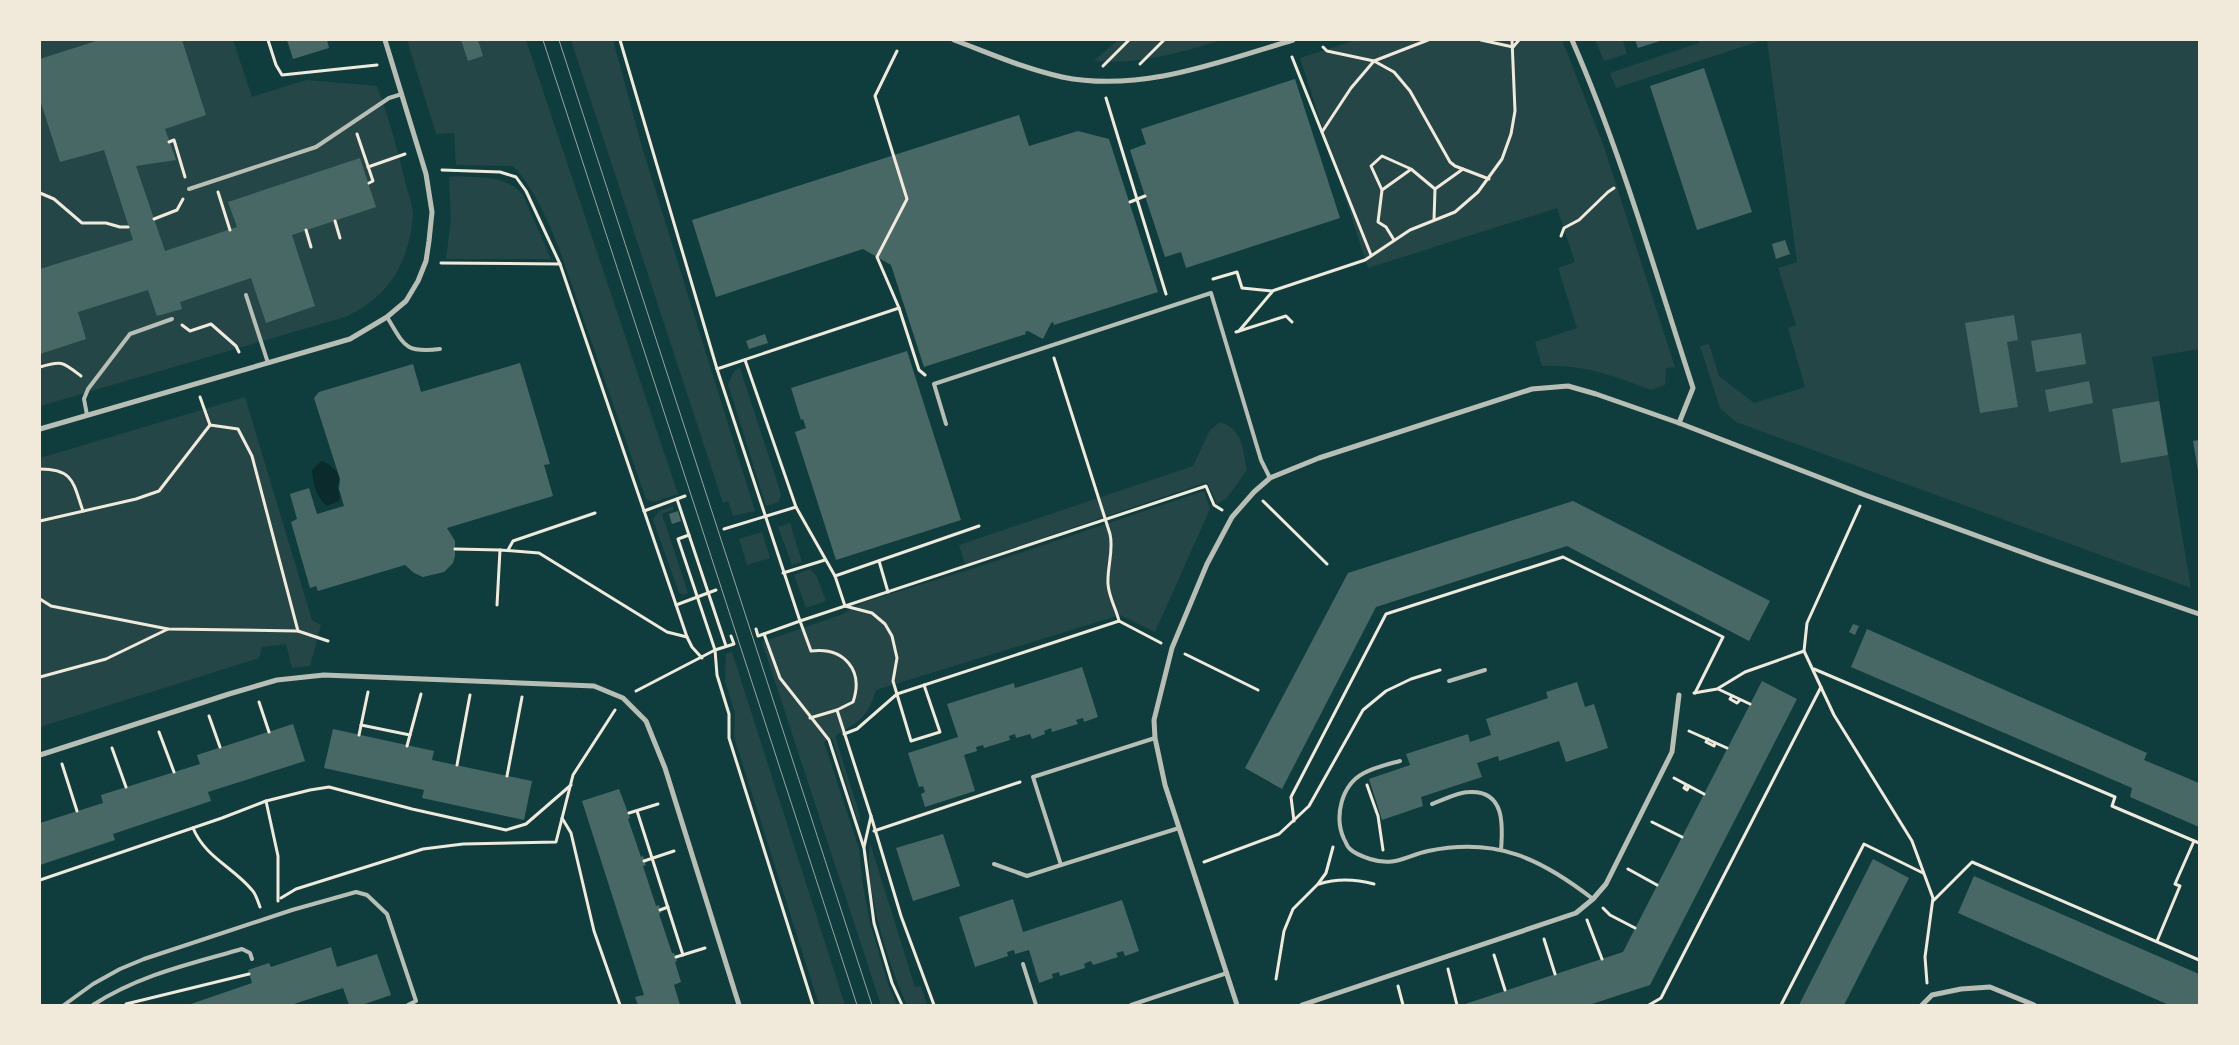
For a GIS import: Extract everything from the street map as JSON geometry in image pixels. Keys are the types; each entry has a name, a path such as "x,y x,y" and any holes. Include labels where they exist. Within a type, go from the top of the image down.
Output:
{"street":[{"path":"40,429 350,339 388,317 406,301 418,281 426,260 432,212 426,174 385,40"},
{"path":"954,40 1025,67 1062,77 1106,83 1141,80 1187,72 1293,40"},
{"path":"1572,40 1587,74 1626,182 1693,388 1679,423"},
{"path":"1237,1005 1165,785 1155,738 1154,720 1172,648 1207,564 1232,518 1254,492 1270,478 1319,458 1532,389 1568,386 1679,423 2122,589 2199,614"},
{"path":"40,755 277,680 324,675 594,686 623,698 646,721 665,768 739,1005"},
{"path":"1302,1005 1576,913 1593,899 1606,884 1672,752 1679,695"},
{"path":"1922,1005 1932,995 1961,989 1990,987 2034,1005"}],"lane":[{"path":"189,189 316,147 390,98 402,94"},
{"path":"946,424 934,384 1210,293 1261,460 1270,478"},
{"path":"246,295 268,363"},
{"path":"388,317 404,344 419,351 440,349"},
{"path":"87,415 84,398 91,385 130,334 172,319"},
{"path":"1449,681 1485,670"},
{"path":"1061,865 1033,778 1155,738"},
{"path":"1400,761 1363,773 1351,785 1340,805 1339,827 1349,849 1385,864 1425,852 1455,846 1486,846 1535,861 1571,882 1593,899"},
{"path":"1432,804 1468,792 1483,793 1496,802 1503,821 1501,850"},
{"path":"994,864 1027,876 1180,828"},
{"path":"64,1005 93,984 120,969 278,915 356,892 367,894 387,914 416,1002 408,1005"},
{"path":"93,1005 114,991 137,980 242,948 250,954 252,959"},
{"path":"1023,964 1036,1005"},
{"path":"1131,1005 1226,973"}],"path":[{"path":"268,40 276,65 282,75 380,65"},
{"path":"620,40 717,369 783,573 811,651 831,651 842,656 851,666 856,678 857,691 853,702 837,710 810,718"},
{"path":"1103,66 1129,40"},
{"path":"1141,80 1140,64 1164,40"},
{"path":"1322,133 1351,88 1374,61 1428,40"},
{"path":"1481,40 1513,47"},
{"path":"1210,280 1236,272 1242,288 1272,291 1366,260 1410,230 1455,212 1489,179 1502,159 1511,134 1515,110 1512,40"},
{"path":"1513,47 1519,40"},
{"path":"1323,47 1327,51 1374,61 1394,72 1410,91 1450,162 1489,179"},
{"path":"896,51 875,96 907,199 877,257 898,308 919,370"},
{"path":"1292,56 1372,255"},
{"path":"1106,98 1165,293 1174,290"},
{"path":"353,122 373,181 369,183"},
{"path":"368,167 407,153"},
{"path":"1394,240 1386,227 1378,222 1382,190 1371,166 1382,156 1411,169 1435,189"},
{"path":"1382,190 1411,169"},
{"path":"1435,189 1463,169"},
{"path":"442,170 500,172 516,177 526,191 560,264 687,637 692,647 702,658"},
{"path":"214,181 230,230"},
{"path":"1561,236 1564,228 1579,220 1608,192 1626,182"},
{"path":"1434,220 1435,189"},
{"path":"40,193 54,199 82,224 106,223 120,228 128,227"},
{"path":"1130,202 1145,196"},
{"path":"335,221 340,238"},
{"path":"306,230 312,247"},
{"path":"441,263 560,264"},
{"path":"1238,332 1272,291"},
{"path":"717,369 898,308"},
{"path":"1224,337 1286,316 1292,322"},
{"path":"203,327 211,324 236,346 239,352"},
{"path":"1050,347 1111,538 1108,583 1110,597 1119,621 1258,690"},
{"path":"745,360 796,507 835,576 841,607"},
{"path":"40,367 59,362 68,365 91,385"},
{"path":"40,521 136,499 160,491 210,425 238,429 252,456 284,569 298,631"},
{"path":"40,469 60,470 71,479 83,511"},
{"path":"756,629 758,636 1206,486 1214,505"},
{"path":"1254,492 1327,564"},
{"path":"1865,494 1807,623 1804,651 1834,715 1912,841 1924,873 1933,898 1925,957 1926,982 1932,995"},
{"path":"644,511 685,496"},
{"path":"677,499 726,646"},
{"path":"724,529 796,507"},
{"path":"508,550 513,541 595,513"},
{"path":"835,576 979,526"},
{"path":"689,536 678,539 716,650 717,675 729,714 729,738 813,1005"},
{"path":"455,548 540,553 667,632 687,637"},
{"path":"497,606 500,550"},
{"path":"1294,821 1291,797 1386,614 1563,557 1724,637 1695,692"},
{"path":"783,573 825,560"},
{"path":"879,561 888,592"},
{"path":"676,604 716,590"},
{"path":"40,599 51,606 168,629 298,631 328,641"},
{"path":"841,607 872,614 885,624 892,636 898,658 893,681 911,741 940,732 924,685"},
{"path":"844,734 857,729 897,694 1119,621"},
{"path":"40,677 106,659 168,629"},
{"path":"764,634 780,678 828,740 864,848 874,923 892,983 902,1005"},
{"path":"278,901 286,893 296,889 423,849 463,844 556,842 574,775 623,698 716,650 734,644 731,636"},
{"path":"1679,695 1717,689 1745,672 1804,651"},
{"path":"1192,866 1224,856 1279,834 1309,806 1363,710 1386,691 1411,679 1448,668"},
{"path":"1813,669 2115,797 2112,806 2199,844"},
{"path":"1648,1005 1661,998 1821,686"},
{"path":"1717,689 1750,704"},
{"path":"359,735 368,692"},
{"path":"408,746 421,694"},
{"path":"457,765 470,696"},
{"path":"507,776 522,697"},
{"path":"259,702 269,732"},
{"path":"837,710 901,916 934,1005"},
{"path":"209,716 220,747"},
{"path":"1675,724 1708,739 1706,742 1714,746 1715,743 1727,748"},
{"path":"361,725 410,736"},
{"path":"159,732 174,772"},
{"path":"112,748 126,787"},
{"path":"62,764 77,811"},
{"path":"1363,773 1378,816 1385,864"},
{"path":"874,831 1033,778"},
{"path":"40,880 266,801 329,787 412,809 506,830 526,824 571,785"},
{"path":"1689,786 1704,794"},
{"path":"266,801 278,856 278,915"},
{"path":"629,814 658,804"},
{"path":"637,811 683,955"},
{"path":"864,848 871,816"},
{"path":"562,817 571,833 594,931 620,1005"},
{"path":"1276,980 1284,931 1293,910 1326,873 1339,827"},
{"path":"193,828 198,839 211,855 252,890 266,919"},
{"path":"1664,828 1682,838"},
{"path":"2157,941 2180,886 2175,884 2194,841"},
{"path":"1781,1005 1864,844 1924,873"},
{"path":"644,861 674,852"},
{"path":"1932,902 1972,862 2199,960"},
{"path":"1616,863 1658,885"},
{"path":"1318,884 1335,879 1359,880 1374,884"},
{"path":"1593,899 1610,915 1635,928"},
{"path":"660,910 668,907"},
{"path":"1595,936 1602,959"},
{"path":"676,957 705,948"},
{"path":"1549,957 1555,974"},
{"path":"1500,972 1505,990"},
{"path":"122,1005 249,974"},
{"path":"1452,987 1457,1005"}],"shaded area":[{"path":"40,40 233,40 252,97 306,80 377,86 393,135 413,211 407,248 401,263 385,289 360,309 345,317 40,406"},
{"path":"407,40 526,40 678,494 653,502 646,499 563,260 546,217 525,180 513,166 456,165 454,133 436,134"},
{"path":"571,40 613,40 642,147 755,511 733,516 728,501 723,503"},
{"path":"1118,40 1221,40 1142,60 1094,61"},
{"path":"1356,40 1562,40 1603,144 1675,367 1666,368 1665,385 1651,390 1585,369 1542,366 1535,342 1577,328 1558,268 1575,262 1557,208 1368,268 1300,58"},
{"path":"1595,40 1625,40 1623,41 1627,54 1604,61"},
{"path":"1698,40 1763,40 1616,88 1610,73 1699,43"},
{"path":"1767,40 2199,40 2199,349 2152,357 2191,588 1736,422 1720,408 1700,346 1709,344 1719,376 1754,403 1805,387 1788,328 1796,325 1778,268 1797,262"},
{"path":"449,177 493,179 509,184 517,189 523,195 551,259 446,259 451,219"},
{"path":"740,368 781,494 779,502 766,506 728,384 735,370"},
{"path":"245,397 312,620 321,625 310,666 292,668 286,644 262,647 259,658 40,727 40,458"},
{"path":"1220,422 1228,425 1238,435 1243,448 1247,470 1227,498 1217,504 1207,482 965,564 959,545 1193,466 1210,430"},
{"path":"321,461 334,468 339,478 339,501 327,506 318,494 312,475 312,470"},
{"path":"1204,491 1210,509 1155,632 1120,615 876,690 870,707 862,718 835,736 860,816 859,824 832,738 824,742 859,849 870,923 888,984 897,1005 881,1005 762,642 843,614 864,602 978,567"},
{"path":"673,506 673,510 662,514 688,593 683,595 679,593 653,520 659,511"},
{"path":"790,523 802,562 792,565 778,527"},
{"path":"762,532 770,558 747,565 739,539"},
{"path":"810,569 817,577 826,601 806,608 794,575"},
{"path":"732,652 845,1005 819,1005 734,737 735,713 725,682 726,654"},
{"path":"870,843 915,987 921,986 927,1005 907,1005 892,968 874,903 869,861"}],"building":[{"path":"99,40 182,40 206,115 165,129 176,160 136,166 165,251 237,227 228,202 360,158 376,207 292,235 315,306 266,323 251,278 180,302 182,309 157,316 148,290 78,312 86,339 40,354 40,269 133,240 104,150 60,162 40,100 40,59"},
{"path":"287,40 327,40 329,48 293,59"},
{"path":"461,40 478,40 483,56 468,61"},
{"path":"1635,40 1663,40 1638,48"},
{"path":"1704,68 1752,212 1697,230 1650,86"},
{"path":"1295,79 1340,218 1186,268 1181,252 1165,257 1130,150 1146,144 1141,129"},
{"path":"1019,115 1029,146 1078,131 1109,139 1158,292 1054,325 1053,322 1043,339 1028,331 1025,332 1026,334 924,367 891,265 863,249 716,297 692,220"},
{"path":"1785,240 1790,254 1776,259 1772,244"},
{"path":"2014,315 2018,340 2007,342 2018,407 1980,413 1965,323"},
{"path":"2081,333 2086,364 2036,372 2031,341"},
{"path":"765,334 768,343 749,349 746,341"},
{"path":"907,351 961,520 836,560 795,432 806,428 803,419 801,420 791,388"},
{"path":"520,363 550,464 544,465 553,496 447,528 455,541 455,556 453,563 444,572 423,577 414,573 405,565 318,591 316,586 310,588 291,522 297,519 290,494 309,488 317,514 344,506 339,489 340,479 314,398 319,392 413,364 421,392"},
{"path":"2089,381 2093,403 2049,412 2045,390"},
{"path":"2159,401 2168,455 2121,463 2112,409"},
{"path":"2199,440 2199,471 2198,471 2193,441"},
{"path":"1573,501 1770,601 1749,641 1567,546 1376,607 1282,789 1245,768 1348,573"},
{"path":"678,511 681,521 672,524 669,514"},
{"path":"1853,624 1859,626 1855,635 1849,632"},
{"path":"1867,629 2147,753 2144,760 2199,783 2199,827 2130,797 2132,788 1851,667"},
{"path":"1082,667 1098,717 1084,722 1083,718 1076,720 1078,724 1052,732 1051,728 1044,731 1045,734 1032,739 1030,734 1016,738 1015,734 1009,736 1010,740 984,748 983,745 976,747 977,751 964,755 975,791 925,807 921,794 925,792 923,786 919,787 908,753 958,737 947,704 1014,683 1015,688"},
{"path":"1762,681 1797,699 1650,985 1589,1005 1462,1005 1623,952"},
{"path":"1577,682 1585,707 1594,704 1608,748 1566,762 1559,741 1499,761 1498,756 1477,763 1482,777 1421,797 1423,806 1382,820 1369,779 1410,765 1406,754 1468,734 1470,742 1491,735 1486,719 1548,698 1546,692"},
{"path":"293,724 305,761 208,792 211,801 113,834 115,840 40,865 40,823 103,803 101,795 200,764 197,755"},
{"path":"333,729 434,751 432,760 532,781 524,820 422,798 424,790 324,768"},
{"path":"619,789 630,818 628,819 641,857 643,856 646,865 643,866 656,906 659,905 661,913 659,914 672,953 674,953 677,961 675,962 681,982 674,985 680,1005 638,1005 635,997 644,995 582,801"},
{"path":"943,834 960,886 913,901 896,848"},
{"path":"1873,859 1909,878 1844,1005 1799,1005"},
{"path":"1974,876 2199,974 2199,1005 2169,1005 1958,913"},
{"path":"1013,899 1023,932 1122,900 1139,951 1125,956 1123,951 1116,953 1118,957 1093,965 1091,961 1084,964 1085,968 1060,976 1059,972 1052,974 1053,978 1039,983 1029,950 1015,954 1014,950 1007,952 1008,956 975,967 959,917"},
{"path":"331,947 337,967 377,954 391,995 362,1005 349,1005 343,988 291,1005 188,1005 252,983 248,970 269,963 271,967"}],"tram line":[{"path":"543,40 857,1005"},
{"path":"559,40 872,1005"}]}
